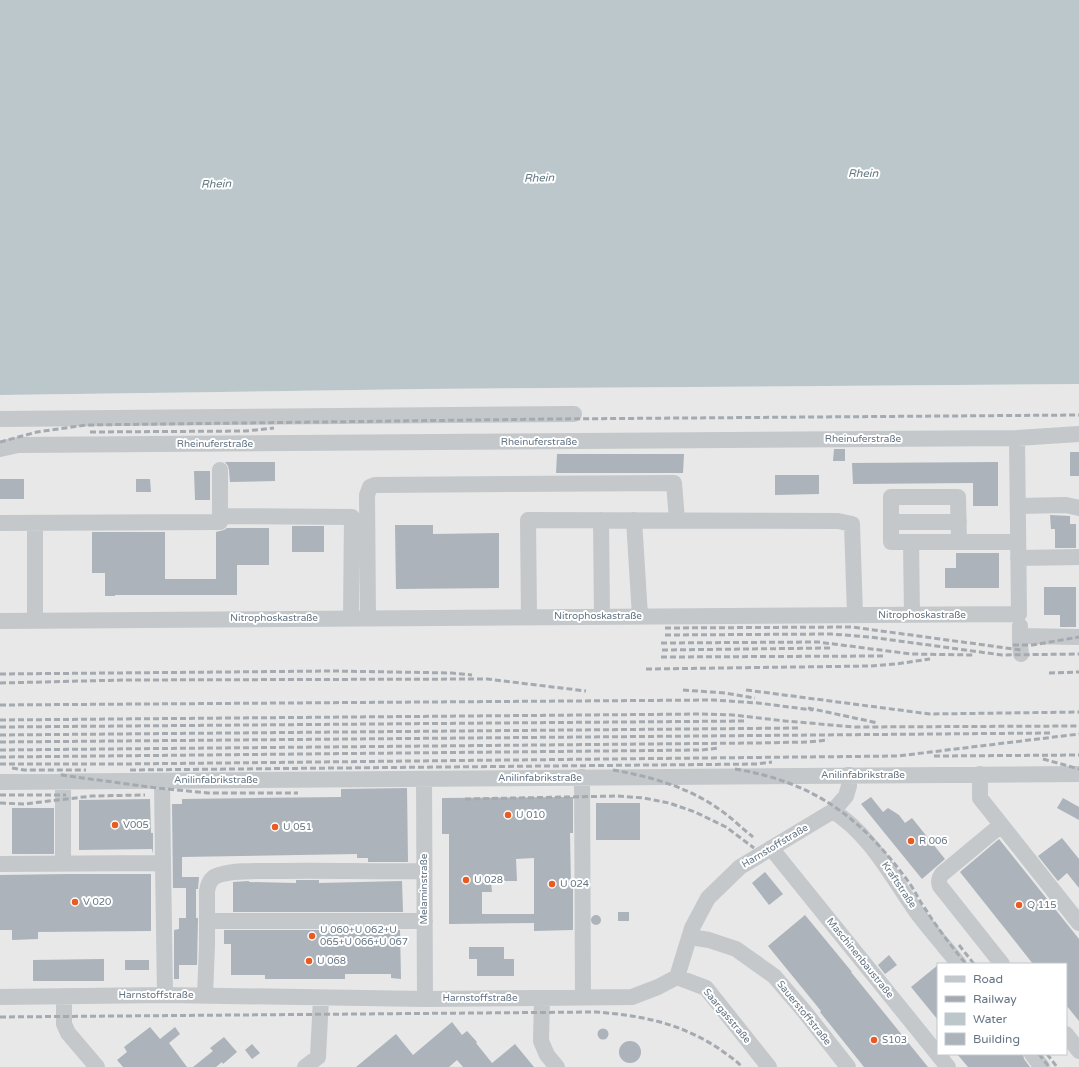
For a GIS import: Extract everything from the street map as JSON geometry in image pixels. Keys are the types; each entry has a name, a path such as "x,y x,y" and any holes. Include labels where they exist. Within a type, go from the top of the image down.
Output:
{"street":[{"path":"0,419 574,414"},
{"path":"18,446 25,419"},
{"name":"Rheinuferstraße","path":"0,449 18,446 1017,438 1079,434"},
{"path":"1017,438 1019,614 1020,645 1022,654"},
{"path":"0,523 220,522 220,470"},
{"path":"351,618 359,517 370,487 375,485 674,483 677,520"},
{"path":"959,542 958,497 891,497 891,542 959,542 1018,542"},
{"path":"1018,506 1066,505 1079,508"},
{"path":"220,516 359,517"},
{"path":"359,517 368,618"},
{"path":"529,617 528,520 838,521 852,524 855,615"},
{"path":"601,520 602,616"},
{"path":"634,520 640,616"},
{"path":"891,522 959,522"},
{"path":"35,523 35,620"},
{"path":"911,542 912,615"},
{"path":"1018,558 1079,557"},
{"name":"Nitrophoskastraße","path":"0,621 1019,614"},
{"path":"1020,636 1079,637"},
{"path":"980,774 980,798 1079,923"},
{"name":"Anilinfabrikstraße","path":"0,782 1079,774"},
{"name":"Harnstoffstraße","path":"0,997 165,995 424,999 632,997 658,987 677,977 692,928 708,898 740,867 833,811 846,796 849,786 849,775"},
{"path":"582,777 583,997"},
{"name":"Melaminstraße","path":"424,779 424,999"},
{"path":"63,781 63,864"},
{"path":"162,781 165,995"},
{"name":"Kraftstraße","path":"833,811 845,819 884,862 918,914 958,963"},
{"path":"1001,825 942,874 938,883 963,917 1001,963"},
{"name":"Maschinenbaustraße","path":"771,848 937,1053"},
{"path":"0,864 163,863"},
{"path":"205,996 208,886 212,879 219,874 317,870 424,871"},
{"path":"207,921 425,921"},
{"name":"Sauerstoffstraße","path":"690,937 709,940 736,949 774,976 848,1067"},
{"name":"Saargasstraße","path":"677,977 706,988 769,1067"},
{"path":"64,996 64,1024 68,1033 97,1067"},
{"path":"305,1067 322,1062 321,998"},
{"path":"542,998 542,1041 547,1055 557,1067"},
{"path":"1067,1035 1079,1051"},
{"name":"Maschinenbaustraße","path":"938,1055 948,1067"},
{"path":"1033,1055 1042,1067"}],"shaded area":[{"path":"1079,384 1079,1067 0,1067 0,395 424,389"}],"water":[{"name":"Rhein","path":"0,0 1079,0 1079,384 424,389 0,395"}],"building":[{"path":"834,449 845,449 845,461 833,461"},
{"path":"1070,452 1079,452 1079,476 1070,476"},
{"path":"557,454 684,454 683,473 556,473"},
{"path":"225,462 275,462 275,481 230,482 228,466"},
{"path":"998,462 998,506 973,506 973,483 853,484 852,463"},
{"path":"194,471 210,471 210,500 195,500"},
{"path":"775,475 819,475 819,494 775,495"},
{"path":"0,479 24,479 24,499 0,499"},
{"path":"136,479 150,479 151,492 136,492"},
{"path":"1050,515 1070,516 1070,524 1076,524 1076,548 1055,548 1055,529 1051,529"},
{"path":"395,525 433,525 433,534 499,533 499,588 396,589"},
{"path":"292,526 324,526 324,552 292,552"},
{"path":"227,528 269,528 269,565 237,565 237,595 105,596 105,573 92,573 92,532 165,532 165,579 216,579 216,532"},
{"path":"956,553 999,553 999,588 945,588 945,568 956,568"},
{"path":"1044,587 1076,587 1076,627 1060,627 1060,615 1044,615"},
{"name":"U 051","path":"407,788 408,862 368,862 368,858 357,858 357,854 182,857 182,877 199,877 198,889 196,889 196,918 198,918 197,965 179,965 179,979 174,979 174,930 179,929 179,918 186,918 186,888 173,888 172,804 182,804 182,799 341,797 341,789"},
{"path":"573,797 573,833 570,833 571,887 573,887 573,930 534,931 534,923 449,924 449,834 442,834 442,798","holes":["534,858 534,914 482,914 482,892 492,892 491,881 517,881 516,859"]},
{"name":"R 006","path":"871,797 883,812 888,808 899,815 905,823 912,818 945,859 922,879 861,804"},
{"path":"1063,798 1079,807 1079,820 1057,808"},
{"name":"V005","path":"150,799 153,854 152,849 79,850 79,800"},
{"path":"596,803 640,803 640,840 596,840"},
{"path":"12,808 54,808 54,854 12,854"},
{"path":"1062,838 1079,859 1079,888 1067,873 1058,881 1038,856"},
{"name":"Q 115","path":"999,839 1079,939 1079,1021 1067,1006 1067,963 1032,963 960,872"},
{"path":"765,872 783,894 769,905 752,883"},
{"name":"V 020","path":"151,874 151,931 38,932 38,939 12,940 12,930 0,930 0,875"},
{"path":"296,880 319,880 319,883 402,881 403,912 233,912 233,882 249,881 296,883"},
{"path":"618,912 629,912 629,921 618,921"},
{"path":"594,915 598,915 600,916 600,924 594,925 591,922 591,918"},
{"path":"805,915 928,1067 864,1067 768,946"},
{"name":"U 068","path":"224,930 400,930 401,979 391,978 391,974 345,974 345,979 265,979 265,975 231,975 231,944 224,944"},
{"path":"469,947 504,947 504,959 514,959 514,976 477,976 477,959 469,959"},
{"path":"889,955 897,965 885,974 878,965"},
{"path":"104,959 104,981 33,981 33,960"},
{"path":"125,960 149,960 149,970 125,970"},
{"path":"937,966 937,1019 911,987"},
{"path":"452,1022 462,1035 467,1031 492,1063 515,1044 534,1067 463,1067 457,1060 449,1067 356,1067 396,1034 413,1055"},
{"path":"150,1027 160,1039 175,1027 180,1034 169,1043 187,1067 123,1067 117,1060 127,1052 124,1047"},
{"path":"603,1028 607,1030 609,1034 607,1038 603,1040 599,1038 597,1034 599,1030"},
{"path":"224,1037 237,1052 223,1064 222,1062 216,1067 193,1067 213,1051 210,1048"},
{"path":"630,1041 638,1044 641,1052 638,1060 630,1063 622,1060 619,1052 622,1044"},
{"path":"252,1044 260,1053 252,1059 245,1050"},
{"path":"958,1055 1023,1055 1024,1059 1030,1067 968,1067"}],"railway":[{"path":"0,442 37,432 86,425 552,419 1079,415"},
{"path":"90,432 246,431 274,428"},
{"path":"665,628 852,627 1021,650"},
{"path":"665,635 831,634 870,637 1002,655 1079,654"},
{"path":"1013,645 1032,645 1079,637"},
{"path":"661,643 818,642 911,654 973,655"},
{"path":"662,650 830,648"},
{"path":"661,657 883,656"},
{"path":"646,669 871,666 930,659"},
{"path":"0,674 333,671 452,673 472,675"},
{"path":"1049,673 1079,672"},
{"path":"0,683 124,680 487,679 586,691"},
{"path":"683,690 725,693 755,698"},
{"path":"746,690 930,714 1079,712"},
{"path":"0,705 713,700 758,703 813,710"},
{"path":"808,708 878,723"},
{"path":"0,720 702,714 733,715 855,727 1079,726"},
{"path":"0,727 746,721"},
{"path":"0,735 801,728"},
{"path":"0,742 1050,733"},
{"path":"0,764 898,756 1079,734"},
{"path":"0,750 757,743 828,740"},
{"path":"0,757 702,750 718,748"},
{"path":"934,756 1079,755"},
{"path":"1043,759 1079,769"},
{"path":"130,770 757,764 772,762"},
{"path":"12,768 24,770 86,770"},
{"path":"735,769 764,775 789,783 813,794 835,807 855,822 874,840 910,884 940,931 965,963"},
{"path":"613,770 658,780 687,791 714,806 753,837"},
{"path":"61,775 157,788 208,793 298,793"},
{"path":"0,795 66,795"},
{"path":"0,803 24,804 92,796 145,795"},
{"path":"465,799 618,796 644,798 669,803 695,812 726,827 754,848"},
{"path":"959,945 973,963"},
{"path":"0,1017 612,1013 644,1018 674,1026 689,1032 718,1048 742,1067"},
{"path":"1040,1055 1049,1067"},
{"path":"1048,1055 1057,1067"}],"place":[{"name":"U 010","path":"508,815"},
{"name":"V005","path":"115,825"},
{"name":"U 051","path":"275,827"},
{"name":"R 006","path":"911,841"},
{"name":"U 028","path":"466,880"},
{"name":"U 024","path":"552,884"},
{"name":"V 020","path":"75,902"},
{"name":"Q 115","path":"1019,905"},
{"name":"U 060+U 062+U 065+U 066+U 067","path":"312,936"},
{"name":"U 068","path":"309,961"},
{"name":"S103","path":"874,1040"}]}
